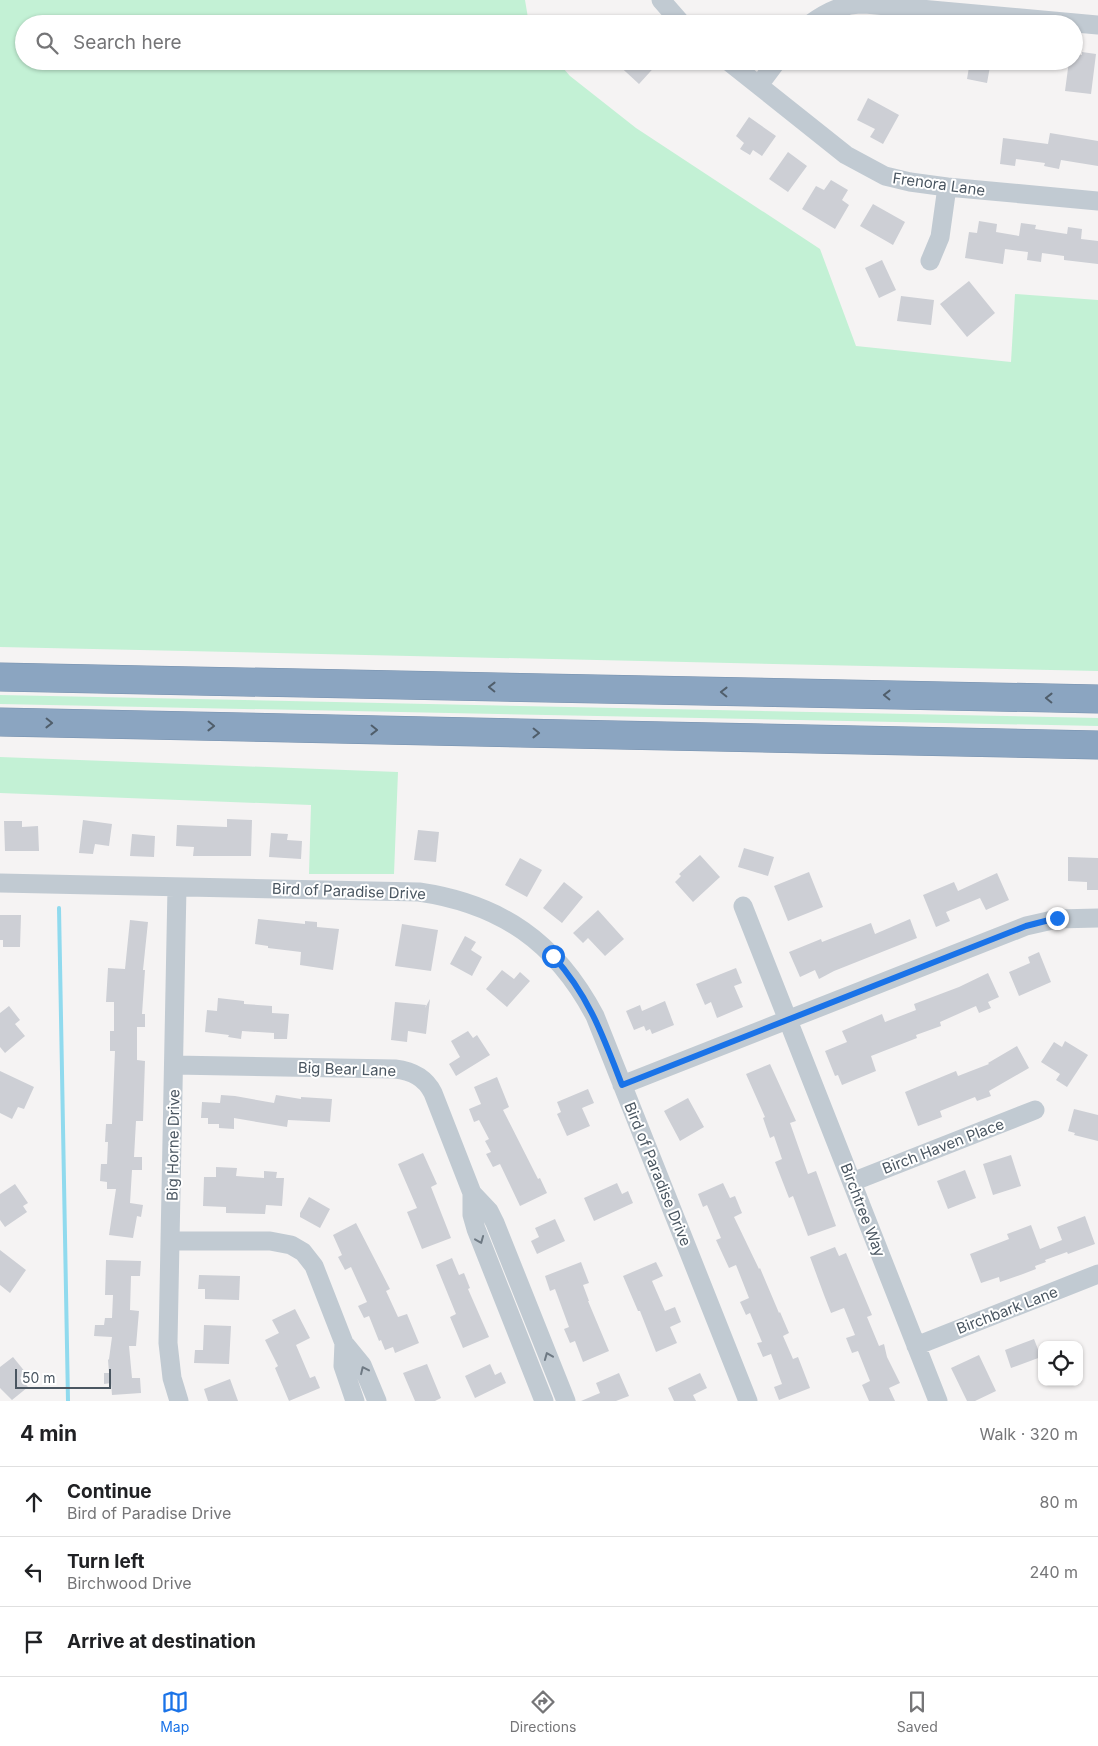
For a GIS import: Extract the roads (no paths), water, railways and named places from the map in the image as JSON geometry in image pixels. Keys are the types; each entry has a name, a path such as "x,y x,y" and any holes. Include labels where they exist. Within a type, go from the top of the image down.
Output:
{"highway":[{"path":"0,677 1098,699"},
{"path":"0,722 1098,745"}],"street":[{"path":"661,0 674,15"},
{"path":"823,15 841,6 865,4 987,15"},
{"path":"1083,24 1098,25"},
{"name":"Frenora Lane","path":"740,70 839,150 874,171 896,179 947,187 1098,201"},
{"path":"759,85 770,70"},
{"path":"930,261 940,237 947,187"},
{"name":"Bird of Paradise Drive","path":"0,883 406,891 448,897 477,906 502,918 529,936 553,956 568,973 595,1016 748,1401"},
{"name":"Big Horne Drive","path":"178,887 169,1353 172,1378 179,1401"},
{"name":"Birchtree Way","path":"743,906 938,1401"},
{"path":"622,1085 1034,923 1057,918 1098,918"},
{"name":"Big Bear Lane","path":"174,1065 387,1069 406,1071 424,1080 430,1088 472,1193 489,1211 495,1223 566,1401"},
{"name":"Birch Haven Place","path":"852,1182 1035,1110"},
{"name":"Big Bear Lane","path":"472,1193 472,1215 476,1228 544,1401"},
{"path":"170,1241 270,1241 284,1243 297,1248 307,1256 314,1266 344,1343 362,1365 377,1401"},
{"name":"Birchbark Lane","path":"916,1346 1098,1274"},
{"path":"344,1343 343,1366 356,1401"}],"waterway":[{"path":"59,908 68,1401"}]}
